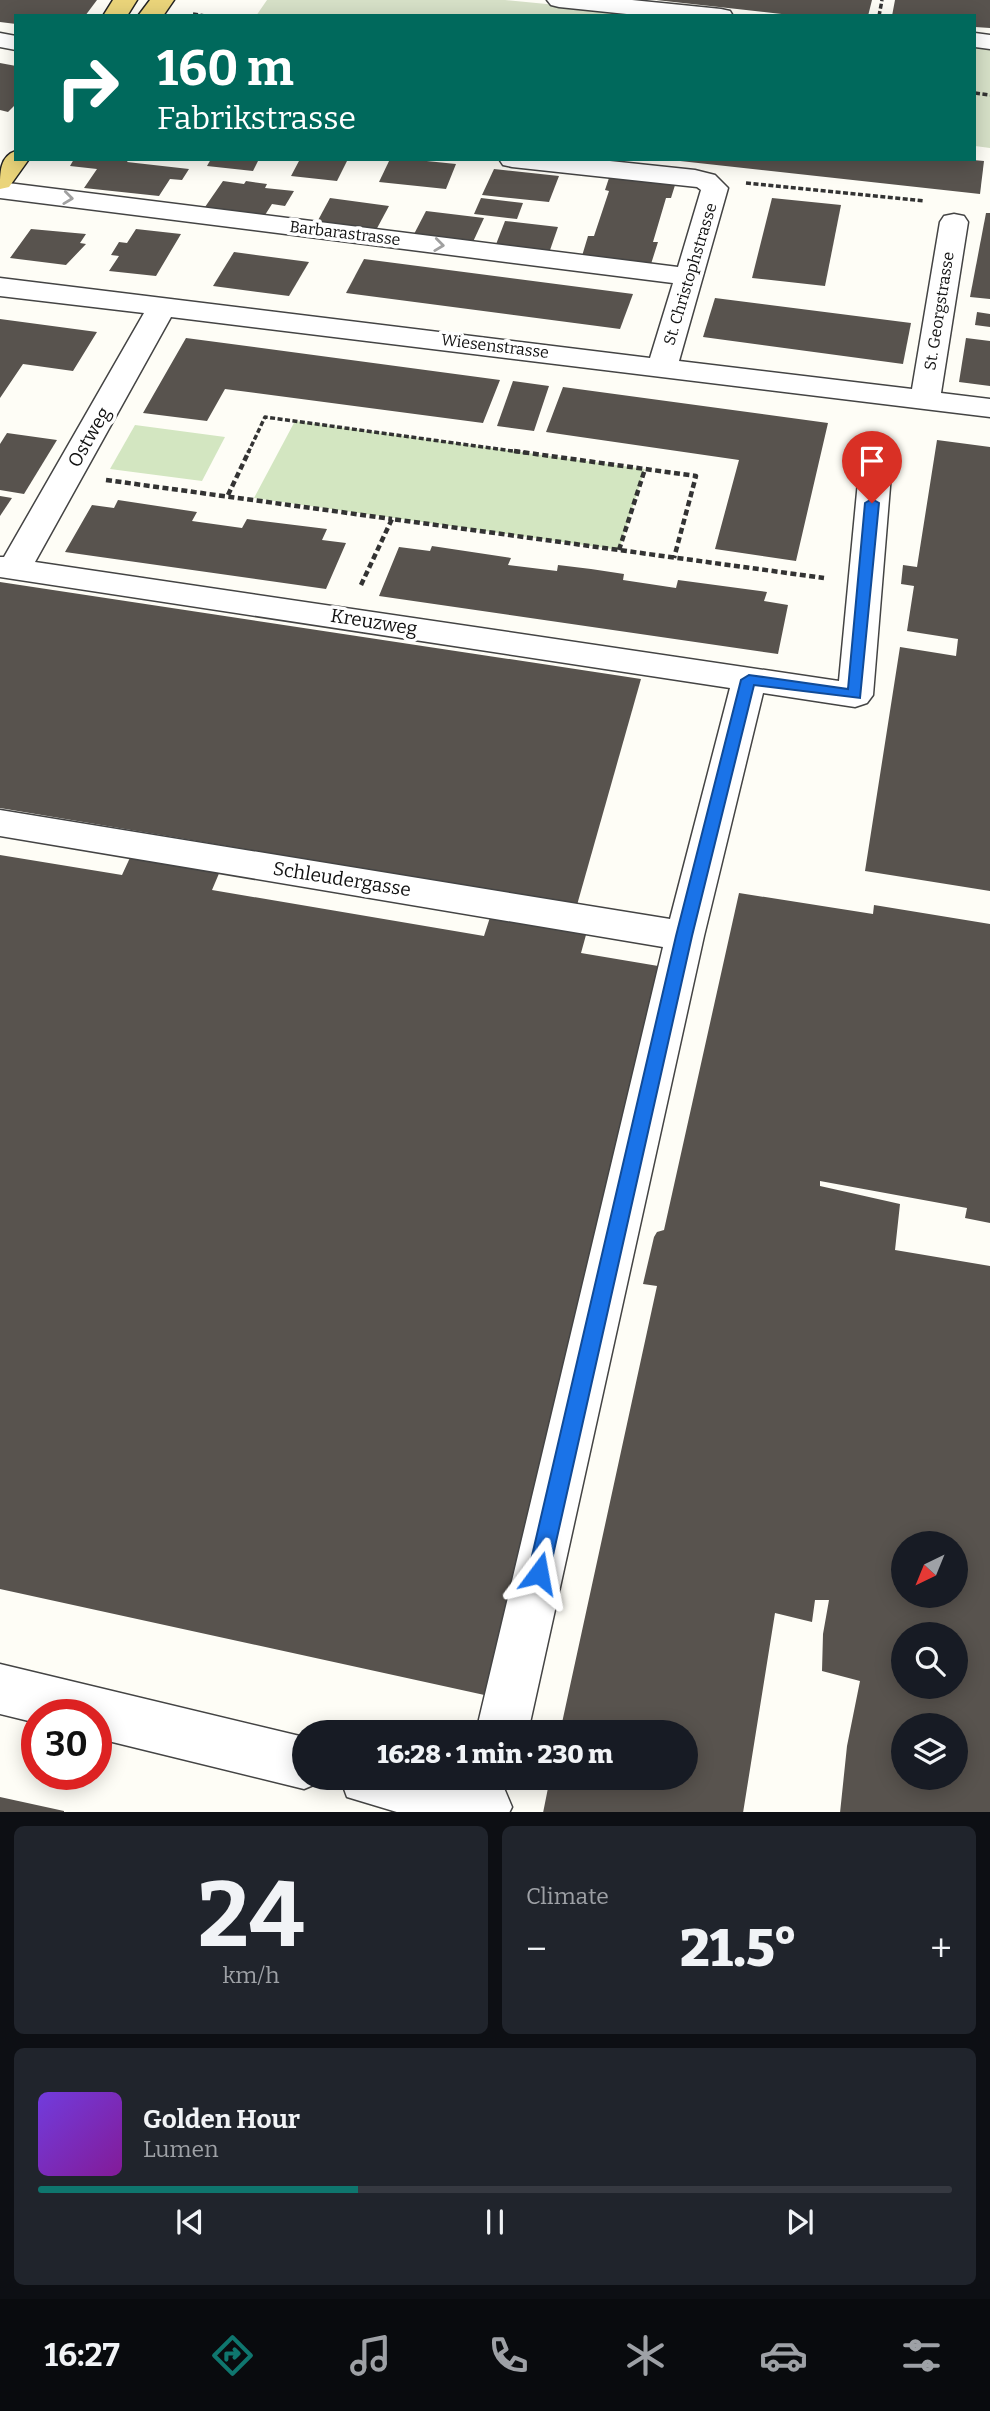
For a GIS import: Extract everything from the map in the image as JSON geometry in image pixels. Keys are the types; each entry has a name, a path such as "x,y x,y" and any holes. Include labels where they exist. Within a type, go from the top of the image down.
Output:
{"main road":[{"path":"0,181 15,161"}],"street":[{"path":"559,0 701,14"},
{"path":"531,161 695,178 710,183"},
{"name":"St. Christophstrasse","path":"663,367 715,191 710,183"},
{"name":"Barbarastrasse","path":"0,190 690,277"},
{"name":"St. Georgstrasse","path":"925,399 954,222"},
{"name":"Wiesenstrasse","path":"0,287 990,408"},
{"name":"Ostweg","path":"7,568 67,476 163,306"},
{"path":"865,584 877,450"},
{"name":"Kreuzweg","path":"7,568 855,695 865,584"},
{"path":"505,1720 684,936 749,680"},
{"name":"Schleudergasse","path":"0,822 684,936"},
{"path":"0,1689 292,1760"},
{"path":"435,1790 487,1799"}],"path":[{"path":"710,183 726,181 937,203 936,209 965,213 963,223 954,222"},
{"path":"228,495 265,417 696,476 674,558"},
{"path":"619,550 645,469"},
{"path":"67,476 228,495 865,584"},
{"path":"346,618 392,519"}],"green space":[{"path":"267,0 505,0 648,14 257,14"},
{"path":"976,45 990,47 990,148 976,146"},
{"path":"295,421 645,469 619,550 254,498"},
{"path":"135,425 225,437 202,481 110,469"}],"building":[{"path":"0,0 97,0 86,14 14,14 14,24 0,22"},
{"path":"656,0 872,0 868,14 781,14"},
{"path":"895,0 990,0 990,28 976,27 976,14 892,14"},
{"path":"0,63 14,66 14,106 8,112 0,110"},
{"path":"73,161 128,161 189,169 182,180 170,179 159,196 84,188 97,169 70,166"},
{"path":"210,161 258,161 253,171 207,166"},
{"path":"299,161 347,161 337,181 291,176"},
{"path":"389,161 456,164 446,189 379,182"},
{"path":"680,161 984,161 980,194"},
{"path":"494,169 559,176 549,202 482,195"},
{"path":"610,175 676,182 671,198 666,198 653,242 658,242 651,264 582,256 588,236 594,236 609,191 605,190"},
{"path":"223,181 244,184 246,181 267,184 265,188 294,191 285,206 272,204 265,215 205,207"},
{"path":"330,198 389,206 375,232 316,224"},
{"path":"481,198 523,203 517,219 474,214"},
{"path":"772,198 841,205 825,286 752,278"},
{"path":"426,211 484,218 472,244 413,236"},
{"path":"986,213 990,213 990,299 970,297"},
{"path":"505,221 558,227 549,253 495,247"},
{"path":"31,229 86,234 80,243 86,244 66,265 10,258"},
{"path":"136,229 181,234 156,276 109,271 119,256 111,255 119,242 127,243"},
{"path":"234,252 309,262 289,296 213,286"},
{"path":"364,259 633,294 620,329 346,293"},
{"path":"715,298 911,323 903,364 703,337"},
{"path":"977,312 990,314 990,327 975,325"},
{"path":"0,319 97,332 73,371 23,364 0,398"},
{"path":"186,338 500,380 483,423 225,389 207,421 143,413"},
{"path":"966,338 990,341 990,386 959,382"},
{"path":"513,381 549,386 534,431 497,426"},
{"path":"563,387 828,423 796,561 715,549 739,460 546,432"},
{"path":"7,433 57,440 24,494 0,490 0,444"},
{"path":"937,440 990,447 990,891 865,871 900,647 956,656 958,639 907,631 914,586 901,584 903,565 917,567"},
{"path":"0,496 12,498 0,516"},
{"path":"118,500 197,512 192,521 242,528 247,519 327,529 322,540 346,543 326,589 65,552 92,505 114,508"},
{"path":"432,546 511,558 508,565 557,571 558,565 591,569 624,574 623,580 676,588 678,580 767,592 764,601 788,605 778,654 379,596 399,547 430,551"},
{"path":"0,582 641,679 577,905 0,808"},
{"path":"134,849 223,864 212,890 484,936 493,908 589,924 581,953 670,968 644,1094 628,1091 489,1696 0,1589 0,855 122,875"},
{"path":"739,893 873,914 874,905 990,924 990,1223 965,1218 967,1208 820,1181 820,1186 900,1204 895,1250 990,1266 990,1812 840,1812 847,1746 860,1681 822,1671 823,1634 829,1600 815,1600 812,1622 775,1613 743,1812 543,1812 548,1790 698,1790 698,1720 563,1720 657,1286 643,1284 657,1232 664,1230"},
{"path":"0,1797 64,1811 64,1812 0,1812"}],"route":[{"path":"539,1573 684,936 749,680 855,695 872,503"}]}
